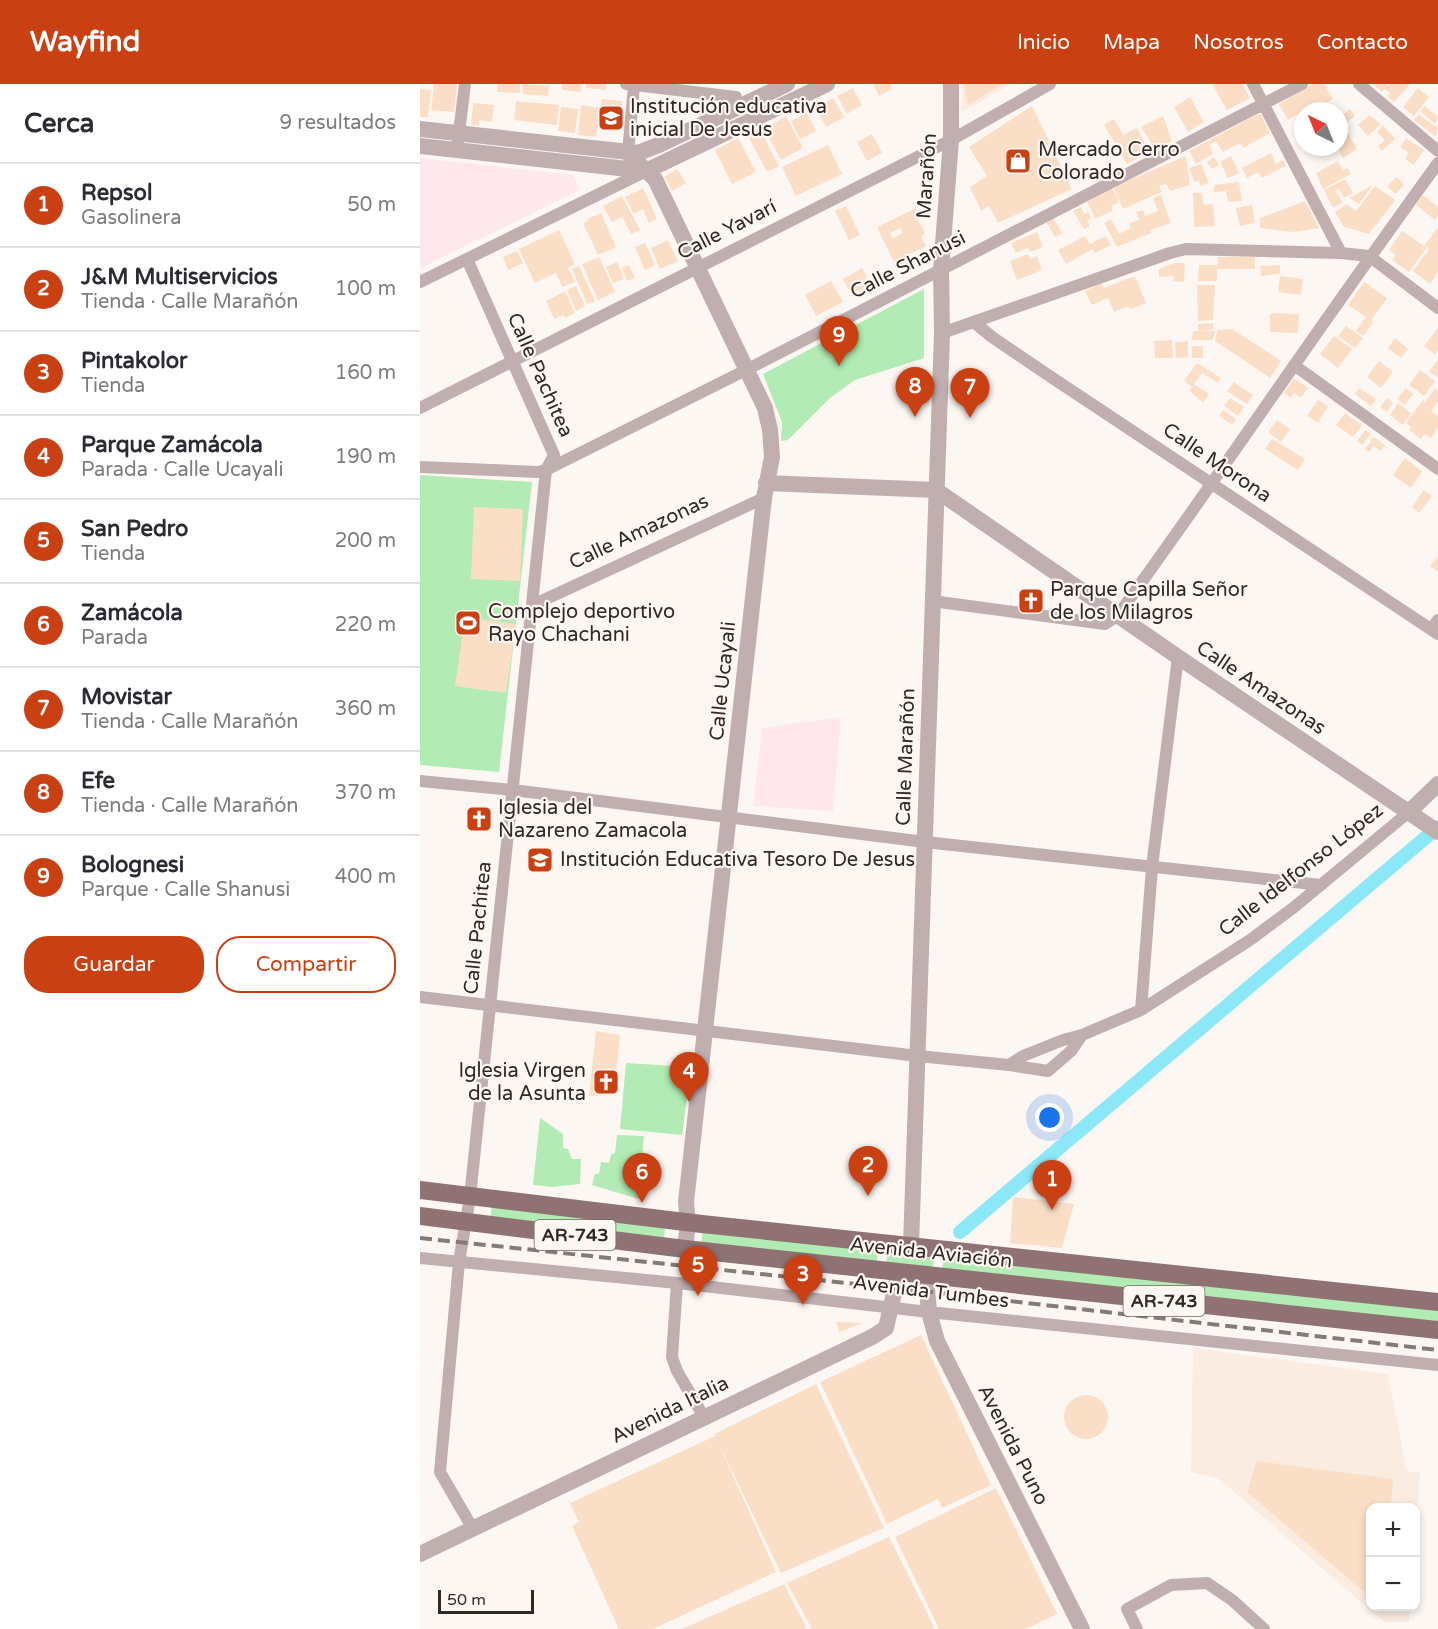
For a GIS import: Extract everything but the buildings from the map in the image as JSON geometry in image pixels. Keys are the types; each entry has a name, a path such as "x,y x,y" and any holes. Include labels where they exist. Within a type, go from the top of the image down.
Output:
{"main road":[{"name":"Avenida Aviación","path":"420,1190 688,1223 1438,1302"},
{"name":"Avenida Aviación","path":"420,1216 685,1249 1438,1330"}],"street":[{"path":"456,151 465,84"},
{"path":"738,102 740,84"},
{"path":"420,129 638,153 650,149 738,102 787,84"},
{"path":"420,282 810,88 827,84"},
{"name":"Marañón","path":"941,270 951,140 951,84"},
{"name":"Calle Yavarí","path":"420,408 951,140 1050,84"},
{"path":"1253,84 1341,252"},
{"name":"Calle Shanusi","path":"420,467 538,472 546,470 748,369 1302,84"},
{"path":"1359,84 1438,151"},
{"path":"628,153 630,85 738,102"},
{"path":"420,146 646,171"},
{"name":"Calle Ucayali","path":"628,153 655,179 748,369 765,408 770,430 772,457 765,491 686,1202 688,1223 685,1249"},
{"path":"932,601 1105,624 1118,615 1369,256 1438,163"},
{"path":"942,333 1179,250 1341,252 1369,256 1438,309"},
{"name":"Calle Pachitea","path":"467,259 554,455 546,470 470,1197 459,1262 440,1472 473,1529"},
{"name":"Calle Marañón","path":"910,1246 942,333 941,270"},
{"name":"Calle Morona","path":"975,323 1010,349 1212,483 1436,628"},
{"path":"1294,365 1438,469"},
{"name":"Calle Amazonas","path":"532,605 765,491 936,490 1438,832"},
{"path":"1141,1010 1152,867 1178,657"},
{"path":"420,781 513,790 925,842 1321,885"},
{"name":"Calle Idelfonso López","path":"1010,1065 1023,1056 1082,1035 1141,1010 1250,940 1409,812 1438,784"},
{"path":"420,997 1047,1071 1071,1051 1082,1035"},
{"name":"Avenida Tumbes","path":"420,1258 677,1283 1437,1368"},
{"name":"Avenida Italia","path":"420,1554 872,1337 886,1328 898,1272"},
{"name":"Avenida Puno","path":"926,1275 929,1312 937,1341 1082,1629"},
{"path":"677,1283 672,1357 677,1371 704,1417"},
{"path":"1137,1629 1127,1609 1171,1585 1207,1584 1232,1600 1264,1629"}],"shaded area":[{"path":"963,84 1011,84 961,113"},
{"path":"420,158 573,175 580,190 420,268"},
{"path":"841,717 833,811 753,806 762,728"},
{"path":"1193,1348 1388,1374 1407,1471 1420,1473 1418,1503 1366,1503 1366,1606 1219,1479 1191,1472"},
{"path":"1371,1611 1410,1611 1409,1622 1384,1622"}],"green space":[{"path":"924,289 924,358 855,380 830,398 788,440 781,441 782,422 763,374"},
{"name":"Complejo deportivo Rayo Chachani","path":"420,475 532,482 499,772 420,765"},
{"path":"626,1063 691,1067 682,1135 620,1129"},
{"path":"540,1118 563,1134 563,1148 568,1149 572,1159 581,1159 580,1184 552,1187 533,1185"},
{"path":"617,1135 644,1136 639,1199 592,1185 595,1174 599,1174 601,1162 609,1163 611,1154 615,1153"},
{"path":"492,1206 665,1226 664,1240 490,1219"},
{"path":"703,1232 878,1251 877,1263 701,1244"},
{"path":"888,1252 934,1256 933,1269 886,1263"},
{"path":"944,1257 1438,1310 1438,1322 942,1269"}],"waterway":[{"path":"960,1232 1438,827"}],"railway":[{"path":"420,1238 922,1291 1438,1350"}],"place":[{"name":"Institución educativa inicial De Jesus","path":"611,118"},
{"name":"Mercado Cerro Colorado","path":"1018,161"},
{"name":"Bolognesi","path":"839,366"},
{"name":"Efe","path":"915,417"},
{"name":"Movistar","path":"970,418"},
{"name":"Parque Capilla Señor de los Milagros","path":"1031,601"},
{"name":"Complejo deportivo Rayo Chachani","path":"468,623"},
{"name":"Iglesia del Nazareno Zamacola","path":"479,819"},
{"name":"Institución Educativa Tesoro De Jesus","path":"540,860"},
{"name":"Iglesia Virgen de la Asunta","path":"606,1082"},
{"name":"Parque Zamácola","path":"689,1102"},
{"name":"J&M Multiservicios","path":"868,1196"},
{"name":"Zamácola","path":"642,1203"},
{"name":"Repsol","path":"1052,1210"},
{"name":"San Pedro","path":"698,1296"},
{"name":"Pintakolor","path":"803,1305"}]}
